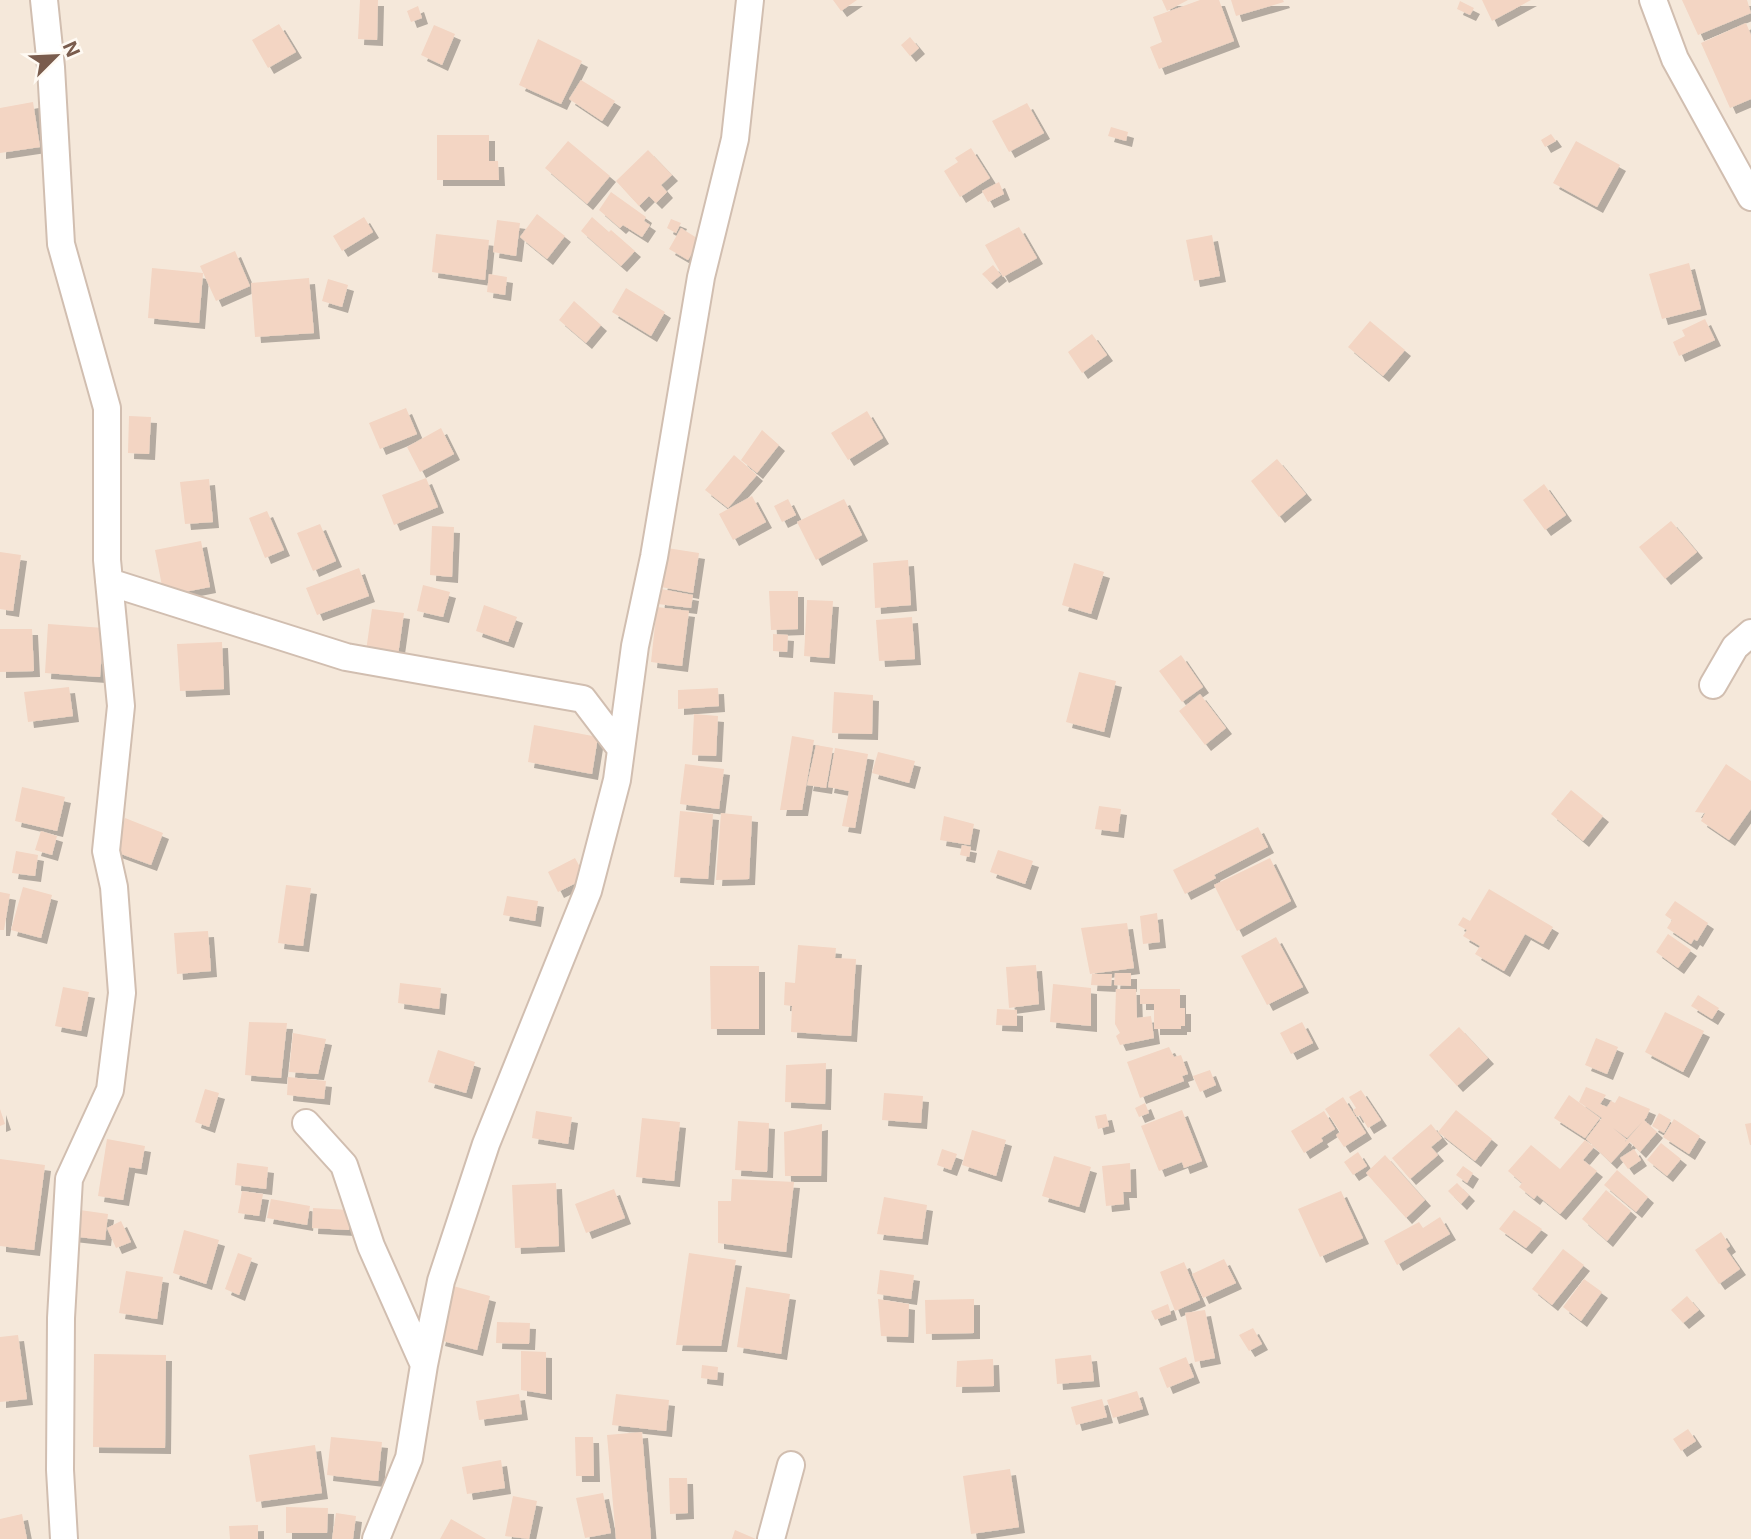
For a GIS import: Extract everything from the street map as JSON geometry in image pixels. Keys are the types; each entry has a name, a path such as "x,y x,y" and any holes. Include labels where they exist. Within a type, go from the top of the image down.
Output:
{"street":[{"path":"44,0 51,67 61,244 107,408 109,582 121,706 106,850 114,887 122,993 110,1090 69,1179 61,1318 60,1470 64,1539"},
{"path":"376,1539 409,1458 441,1281 486,1144 587,891 617,780 635,646 654,557 701,278 735,139 750,0"},
{"path":"1653,0 1675,59 1751,197"},
{"path":"109,582 346,657 583,699 621,749"},
{"path":"1713,685 1735,647 1751,633"},
{"path":"306,1123 344,1165 371,1246 424,1365"},
{"path":"771,1539 791,1465"}],"shaded area":[{"path":"0,0 1751,0 1751,1539 0,1539"}],"building":[{"path":"360,0 378,0 377,40 358,39"},
{"path":"833,0 857,0 841,11"},
{"path":"1162,0 1188,0 1167,11"},
{"path":"1200,0 1219,0 1234,41 1159,69 1150,47 1162,42 1153,17"},
{"path":"1231,0 1283,0 1284,2 1236,16"},
{"path":"1482,0 1531,0 1492,21"},
{"path":"1682,0 1747,0 1751,13 1698,35"},
{"path":"1460,1 1474,8 1470,15 1457,9"},
{"path":"418,6 422,18 411,22 407,11"},
{"path":"1746,23 1751,35 1751,99 1730,108 1701,43"},
{"path":"279,24 296,52 268,68 252,40"},
{"path":"434,25 455,34 442,65 421,55"},
{"path":"910,37 919,48 910,56 901,45"},
{"path":"538,39 582,61 561,104 519,85"},
{"path":"581,80 615,101 602,121 569,99"},
{"path":"33,102 40,147 0,153 0,108"},
{"path":"1027,103 1044,133 1009,152 992,121"},
{"path":"1111,127 1128,132 1126,141 1108,136"},
{"path":"1551,134 1556,141 1545,147 1541,140"},
{"path":"437,135 489,135 489,161 498,161 499,180 437,180"},
{"path":"568,141 610,176 587,204 545,168"},
{"path":"1576,141 1620,165 1597,207 1553,183"},
{"path":"971,148 990,178 960,197 944,171 958,162 955,158"},
{"path":"648,150 672,175 661,185 667,192 656,203 649,196 639,206 616,181"},
{"path":"999,182 1004,194 988,202 982,191"},
{"path":"611,192 646,217 644,221 650,225 642,237 623,225 620,228 599,210"},
{"path":"537,214 565,236 547,259 520,237"},
{"path":"364,217 373,232 342,251 333,236"},
{"path":"592,217 635,251 621,266 581,231"},
{"path":"671,219 681,223 676,233 667,228"},
{"path":"497,220 520,223 516,256 493,252"},
{"path":"1019,227 1037,258 1003,277 985,245"},
{"path":"681,228 700,240 688,260 669,249"},
{"path":"436,234 489,240 485,280 432,272"},
{"path":"1212,235 1220,276 1194,281 1186,240"},
{"path":"235,251 250,286 216,301 200,266"},
{"path":"1689,263 1701,309 1662,319 1649,274"},
{"path":"993,265 1001,275 991,283 982,274"},
{"path":"152,268 203,273 199,323 148,318"},
{"path":"489,274 507,277 505,295 487,292"},
{"path":"309,278 314,333 255,337 251,283"},
{"path":"328,279 348,285 342,307 322,301"},
{"path":"626,288 665,312 651,336 612,312"},
{"path":"574,301 601,325 586,343 559,320"},
{"path":"1705,319 1715,340 1679,356 1673,342 1685,336 1682,330"},
{"path":"1370,321 1405,350 1383,376 1348,347"},
{"path":"1092,334 1107,355 1082,373 1068,352"},
{"path":"406,408 417,434 380,449 369,423"},
{"path":"867,411 883,438 848,460 831,433"},
{"path":"129,416 151,417 149,454 128,453"},
{"path":"441,428 454,454 420,472 407,447"},
{"path":"762,430 779,445 757,473 741,460"},
{"path":"734,455 757,475 728,508 705,490"},
{"path":"1277,459 1306,494 1279,517 1251,481"},
{"path":"426,478 438,507 394,525 382,495"},
{"path":"209,479 213,522 185,524 180,482"},
{"path":"1544,484 1566,515 1545,530 1523,500"},
{"path":"752,496 766,522 733,540 719,514"},
{"path":"788,499 796,515 782,522 774,506"},
{"path":"844,499 862,535 816,560 797,522"},
{"path":"267,511 284,550 265,558 249,518"},
{"path":"1671,521 1697,552 1665,579 1639,547"},
{"path":"320,524 336,561 313,571 297,533"},
{"path":"432,526 454,527 452,577 430,575"},
{"path":"201,541 210,587 164,596 155,550"},
{"path":"667,548 699,553 693,593 661,587"},
{"path":"0,552 21,555 13,611 0,609"},
{"path":"908,560 911,605 875,608 873,563"},
{"path":"1074,563 1104,572 1091,614 1062,605"},
{"path":"359,568 369,596 317,615 306,588"},
{"path":"423,585 450,592 443,617 417,611"},
{"path":"661,589 693,595 691,608 658,604"},
{"path":"769,591 798,591 798,629 771,630"},
{"path":"807,600 833,601 829,658 804,656"},
{"path":"484,605 517,617 508,642 476,631"},
{"path":"657,607 689,611 682,666 651,662"},
{"path":"372,609 404,613 398,655 366,651"},
{"path":"912,617 915,659 879,661 876,620"},
{"path":"48,624 104,628 100,677 45,673"},
{"path":"0,629 32,629 34,671 0,672"},
{"path":"773,634 788,635 787,652 773,651"},
{"path":"222,642 224,689 180,691 177,644"},
{"path":"1181,655 1203,687 1182,702 1159,671"},
{"path":"1079,672 1116,681 1104,732 1066,722"},
{"path":"69,687 73,716 28,722 24,692"},
{"path":"718,688 719,706 678,709 678,690"},
{"path":"834,692 873,695 872,734 832,733"},
{"path":"1200,694 1226,728 1205,745 1179,711"},
{"path":"694,714 718,716 716,756 692,755"},
{"path":"534,725 598,737 592,774 528,762"},
{"path":"792,736 814,740 802,810 780,810"},
{"path":"816,745 833,748 826,788 807,785"},
{"path":"835,748 868,754 855,828 842,826 849,791 828,787"},
{"path":"878,752 915,761 909,783 872,773"},
{"path":"685,764 724,769 719,809 680,804"},
{"path":"1726,764 1751,781 1751,809 1729,840 1701,821 1705,813 1695,812"},
{"path":"22,787 65,797 57,831 15,821"},
{"path":"1571,790 1603,816 1583,841 1551,814"},
{"path":"1099,806 1121,809 1118,832 1095,829"},
{"path":"680,811 713,814 708,879 674,877"},
{"path":"721,813 752,816 749,879 716,880"},
{"path":"944,816 974,824 970,845 940,840"},
{"path":"125,818 163,833 151,865 113,851"},
{"path":"1258,827 1268,847 1214,875 1216,878 1185,894 1173,870"},
{"path":"41,831 57,836 52,855 35,850"},
{"path":"962,845 971,847 969,857 960,855"},
{"path":"998,850 1033,861 1025,884 990,872"},
{"path":"16,851 38,855 35,876 12,873"},
{"path":"575,858 586,878 558,892 548,872"},
{"path":"1270,858 1291,901 1237,931 1214,885"},
{"path":"286,885 311,888 303,946 278,943"},
{"path":"23,887 52,895 41,938 11,930"},
{"path":"1489,889 1553,927 1543,944 1525,934 1504,971 1475,954 1480,946 1463,936 1467,930 1458,925 1463,917 1470,921"},
{"path":"0,892 10,894 4,930 0,930"},
{"path":"507,896 538,901 535,921 503,915"},
{"path":"1675,901 1708,923 1697,941 1694,939 1691,944 1667,928 1672,920 1665,915"},
{"path":"1157,913 1160,942 1143,944 1140,916"},
{"path":"1127,923 1134,968 1090,974 1081,928"},
{"path":"208,931 211,971 177,974 174,933"},
{"path":"1668,934 1691,950 1678,968 1656,952"},
{"path":"1276,937 1303,987 1267,1005 1241,956"},
{"path":"798,945 836,948 835,958 856,959 851,1036 791,1032 792,1006 784,1005 785,982 795,983"},
{"path":"1036,965 1039,1004 1009,1008 1006,967"},
{"path":"710,966 759,966 759,1029 711,1029"},
{"path":"1115,973 1131,973 1131,986 1114,985"},
{"path":"1092,974 1112,974 1111,986 1091,985"},
{"path":"400,983 441,988 439,1009 398,1003"},
{"path":"1053,984 1091,988 1091,1026 1050,1022"},
{"path":"63,987 89,992 81,1031 55,1026"},
{"path":"1116,989 1136,989 1137,1018 1151,1016 1154,1038 1120,1045 1116,1036 1120,1033 1115,1024"},
{"path":"1140,989 1180,989 1180,1008 1185,1008 1185,1026 1181,1026 1181,1029 1154,1029 1154,1004 1140,1004"},
{"path":"1698,995 1719,1008 1712,1019 1691,1006"},
{"path":"997,1009 1017,1010 1017,1026 996,1025"},
{"path":"1665,1012 1704,1031 1683,1072 1645,1052"},
{"path":"249,1022 287,1023 281,1078 245,1075"},
{"path":"1302,1022 1313,1043 1291,1054 1280,1033"},
{"path":"1459,1027 1488,1058 1457,1086 1429,1055"},
{"path":"293,1033 326,1039 318,1074 289,1072"},
{"path":"1596,1038 1618,1047 1607,1074 1585,1065"},
{"path":"1169,1047 1174,1057 1181,1055 1188,1074 1182,1076 1184,1081 1140,1098 1127,1062"},
{"path":"438,1050 475,1062 466,1093 428,1082"},
{"path":"826,1063 825,1104 785,1102 786,1065"},
{"path":"1210,1070 1216,1085 1200,1092 1193,1076"},
{"path":"288,1077 326,1081 324,1099 287,1095"},
{"path":"1586,1087 1606,1095 1600,1104 1607,1107 1611,1101 1615,1103 1619,1096 1650,1109 1644,1120 1657,1132 1640,1152 1630,1142 1611,1163 1586,1139 1602,1118 1579,1102"},
{"path":"205,1089 219,1093 209,1127 195,1122"},
{"path":"1361,1090 1381,1120 1368,1128 1360,1115 1357,1117 1353,1110 1356,1108 1349,1097"},
{"path":"884,1093 923,1096 921,1123 882,1120"},
{"path":"1569,1095 1600,1118 1585,1138 1554,1118"},
{"path":"1343,1097 1366,1133 1344,1147 1336,1135 1340,1132 1325,1109"},
{"path":"1145,1103 1149,1113 1139,1117 1135,1108"},
{"path":"0,1109 5,1124 0,1126"},
{"path":"1182,1110 1202,1161 1184,1168 1182,1162 1159,1171 1141,1126"},
{"path":"1456,1110 1492,1139 1475,1161 1438,1132"},
{"path":"536,1111 572,1117 568,1144 532,1138"},
{"path":"1324,1111 1335,1129 1321,1138 1323,1141 1304,1153 1291,1131"},
{"path":"1659,1113 1671,1120 1664,1133 1652,1126"},
{"path":"1106,1114 1109,1126 1098,1129 1095,1116"},
{"path":"642,1118 680,1122 674,1181 636,1177"},
{"path":"1674,1119 1700,1136 1689,1154 1663,1137"},
{"path":"738,1121 769,1123 767,1172 735,1170"},
{"path":"1751,1123 1751,1145 1750,1145 1745,1124"},
{"path":"822,1124 821,1176 785,1176 784,1132"},
{"path":"1431,1124 1442,1138 1431,1147 1438,1155 1410,1179 1392,1158"},
{"path":"972,1130 1006,1140 996,1176 962,1165"},
{"path":"107,1139 145,1146 141,1169 129,1167 123,1200 98,1196"},
{"path":"1585,1140 1594,1147 1583,1160 1597,1171 1560,1214 1537,1195 1534,1199 1519,1187 1522,1183 1508,1171 1531,1145 1560,1169"},
{"path":"1661,1143 1681,1159 1667,1176 1647,1160"},
{"path":"942,1149 957,1154 951,1170 937,1165"},
{"path":"1634,1149 1641,1160 1628,1169 1620,1158"},
{"path":"1358,1152 1367,1166 1353,1175 1344,1162"},
{"path":"1385,1155 1425,1200 1406,1218 1366,1173"},
{"path":"1054,1156 1091,1167 1079,1207 1042,1196"},
{"path":"0,1159 45,1165 34,1250 0,1246"},
{"path":"237,1163 268,1167 266,1189 235,1185"},
{"path":"1130,1163 1131,1192 1123,1192 1124,1204 1106,1206 1102,1166"},
{"path":"1463,1166 1473,1173 1467,1183 1456,1175"},
{"path":"1617,1170 1648,1197 1636,1212 1604,1185"},
{"path":"732,1179 794,1182 786,1252 718,1243 718,1201 731,1201"},
{"path":"556,1183 559,1246 515,1248 512,1185"},
{"path":"1457,1183 1469,1195 1461,1204 1448,1191"},
{"path":"614,1189 625,1218 586,1233 575,1204"},
{"path":"1606,1190 1631,1211 1607,1241 1582,1219"},
{"path":"242,1191 263,1194 259,1216 238,1213"},
{"path":"1341,1191 1363,1238 1320,1257 1298,1209"},
{"path":"884,1197 927,1205 922,1239 877,1234"},
{"path":"271,1199 310,1206 307,1225 267,1218"},
{"path":"313,1208 350,1210 349,1230 312,1228"},
{"path":"73,1209 108,1214 105,1240 69,1236"},
{"path":"1514,1210 1542,1229 1526,1248 1499,1229"},
{"path":"1440,1217 1450,1234 1397,1265 1384,1241 1419,1222 1423,1228"},
{"path":"121,1221 131,1242 116,1248 107,1228"},
{"path":"184,1230 219,1240 206,1284 173,1273"},
{"path":"1721,1232 1730,1246 1726,1249 1740,1269 1719,1284 1695,1250"},
{"path":"1563,1249 1584,1265 1552,1305 1532,1289"},
{"path":"238,1253 252,1258 239,1295 225,1289"},
{"path":"689,1253 736,1260 721,1346 676,1345"},
{"path":"1224,1259 1236,1283 1203,1298 1192,1274"},
{"path":"1184,1262 1200,1300 1175,1311 1160,1272"},
{"path":"880,1270 914,1275 911,1299 877,1294"},
{"path":"126,1271 163,1277 157,1319 119,1313"},
{"path":"1584,1279 1602,1292 1581,1321 1563,1307"},
{"path":"453,1286 490,1296 477,1350 439,1340"},
{"path":"746,1287 790,1294 781,1354 737,1347"},
{"path":"1687,1296 1699,1310 1683,1323 1671,1310"},
{"path":"878,1299 909,1304 908,1337 881,1336"},
{"path":"974,1299 974,1333 926,1334 925,1300"},
{"path":"1168,1304 1171,1314 1155,1320 1151,1311"},
{"path":"1205,1310 1215,1358 1195,1362 1185,1313"},
{"path":"497,1322 530,1323 529,1344 496,1343"},
{"path":"1253,1328 1262,1344 1249,1351 1239,1335"},
{"path":"18,1335 27,1399 0,1402 0,1337"},
{"path":"521,1351 546,1352 546,1394 521,1390"},
{"path":"94,1354 166,1355 165,1448 93,1447"},
{"path":"1091,1355 1094,1381 1057,1384 1055,1359"},
{"path":"1186,1357 1194,1377 1167,1388 1159,1368"},
{"path":"993,1359 994,1386 956,1387 957,1361"},
{"path":"702,1365 718,1367 717,1380 701,1378"},
{"path":"1137,1391 1143,1409 1113,1418 1107,1400"},
{"path":"519,1394 522,1414 479,1420 476,1401"},
{"path":"616,1394 669,1400 666,1431 612,1425"},
{"path":"1102,1399 1107,1417 1076,1425 1071,1407"},
{"path":"1688,1429 1696,1441 1681,1451 1673,1439"},
{"path":"642,1432 651,1539 616,1539 607,1435"},
{"path":"331,1437 382,1442 378,1481 327,1475"},
{"path":"575,1437 593,1437 594,1476 576,1476"},
{"path":"315,1445 322,1493 256,1502 249,1455"},
{"path":"501,1460 505,1488 467,1494 462,1467"},
{"path":"1010,1469 1019,1527 971,1534 963,1476"},
{"path":"669,1478 687,1478 688,1513 670,1514"},
{"path":"603,1493 611,1533 585,1538 576,1498"},
{"path":"513,1496 537,1501 529,1539 505,1536"},
{"path":"286,1507 328,1508 327,1533 286,1533"},
{"path":"336,1513 356,1516 353,1539 332,1539"},
{"path":"22,1514 27,1539 0,1539 0,1519"},
{"path":"451,1519 486,1539 440,1539"},
{"path":"258,1525 258,1539 230,1539 229,1526"},
{"path":"735,1530 756,1539 732,1539"}]}
